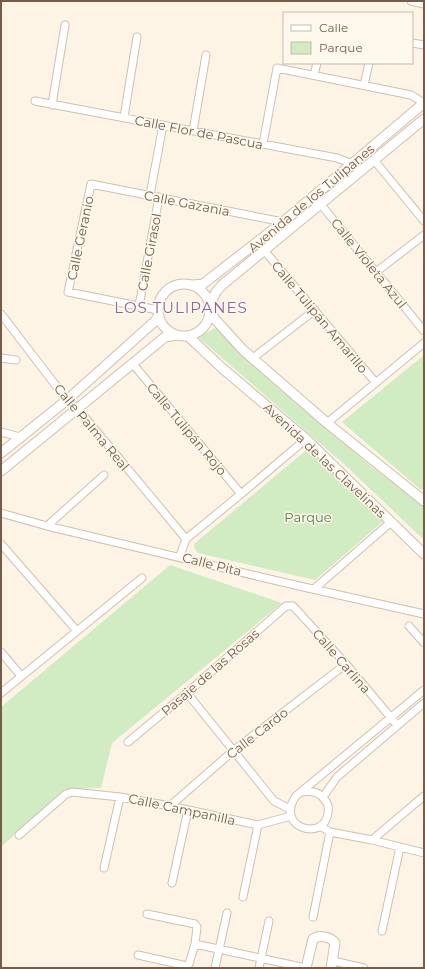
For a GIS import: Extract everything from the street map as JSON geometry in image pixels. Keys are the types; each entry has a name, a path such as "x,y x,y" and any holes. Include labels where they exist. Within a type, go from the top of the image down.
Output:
{"street":[{"path":"411,1 424,4"},
{"path":"52,104 66,25"},
{"path":"124,117 137,37"},
{"path":"413,43 424,46"},
{"path":"193,131 206,55"},
{"path":"314,75 316,64"},
{"path":"364,85 369,64"},
{"path":"263,144 277,68 411,95 424,103"},
{"name":"Calle Flor de Pascua","path":"35,101 337,158 353,164 361,171"},
{"name":"Avenida de los Tulipanes","path":"193,285 204,284 258,242 424,103"},
{"name":"Avenida de los Tulipanes","path":"211,307 216,292 222,285 424,119"},
{"path":"150,195 163,125"},
{"path":"374,160 424,221"},
{"name":"Calle Gazania","path":"91,184 283,222"},
{"name":"Calle Geranio","path":"91,184 68,292 139,306"},
{"name":"Calle Violeta Azul","path":"314,196 424,331"},
{"name":"Calle Girasol","path":"139,306 159,197"},
{"path":"376,272 424,235"},
{"name":"Calle Tulipán Amarillo","path":"258,242 376,383"},
{"path":"1,453 67,400 154,322 158,313 160,299 167,290 182,284 193,285 202,291 208,299 211,307 209,320 199,332 188,336 165,337 1,471"},
{"path":"139,306 158,313 163,326 177,336"},
{"name":"Avenida de las Clavelinas","path":"211,307 213,317 244,350 328,424 423,498"},
{"path":"253,358 315,310"},
{"name":"Calle Palma Real","path":"1,314 67,400 78,409 186,539"},
{"name":"Avenida de las Clavelinas","path":"188,336 222,368 306,439 424,554"},
{"path":"328,424 424,343"},
{"path":"1,358 16,360"},
{"name":"Calle Tulipán Rojo","path":"133,364 241,494"},
{"path":"1,432 20,437"},
{"path":"180,556 186,539 306,439"},
{"path":"47,526 104,475"},
{"name":"Calle Pita","path":"1,513 47,526 424,614"},
{"path":"314,589 391,522"},
{"path":"1,544 77,631"},
{"path":"1,693 142,578"},
{"name":"Pasaje de las Rosas","path":"128,742 187,693 286,606 293,606"},
{"name":"Calle Carlina","path":"293,606 346,664 398,725"},
{"path":"409,626 424,643"},
{"path":"1,652 21,676"},
{"name":"Calle Cardo","path":"170,806 233,751 346,664"},
{"path":"302,792 316,792 323,796 327,802 329,809 325,822 313,829 300,827 294,822 290,812 292,802 296,796 424,690"},
{"path":"187,693 274,801 290,812"},
{"path":"323,796 337,777 424,703"},
{"name":"Calle Campanilla","path":"19,835 66,794 72,792 120,797 258,825 290,812"},
{"path":"372,840 424,796"},
{"path":"104,868 120,797"},
{"path":"172,883 188,810"},
{"path":"243,897 258,825"},
{"path":"320,826 330,832 372,840 424,853"},
{"path":"313,917 330,832"},
{"path":"382,931 400,847"},
{"path":"138,956 188,965 195,944 197,927 195,924 147,914"},
{"path":"215,968 227,914"},
{"path":"259,968 269,921"},
{"path":"195,944 306,968 315,936 330,938 335,943 332,965 364,968"}],"green space":[{"path":"215,323 327,429 371,466 424,505 424,540 346,466 198,337 215,328"},
{"path":"424,355 424,487 421,490 342,422"},
{"name":"Parque","path":"310,447 387,518 315,580 198,553 194,544"},
{"path":"170,565 282,603 112,743 101,788 65,789 1,847 1,707"}],"district":[{"name":"LOS TULIPANES","path":"181,308"}]}
